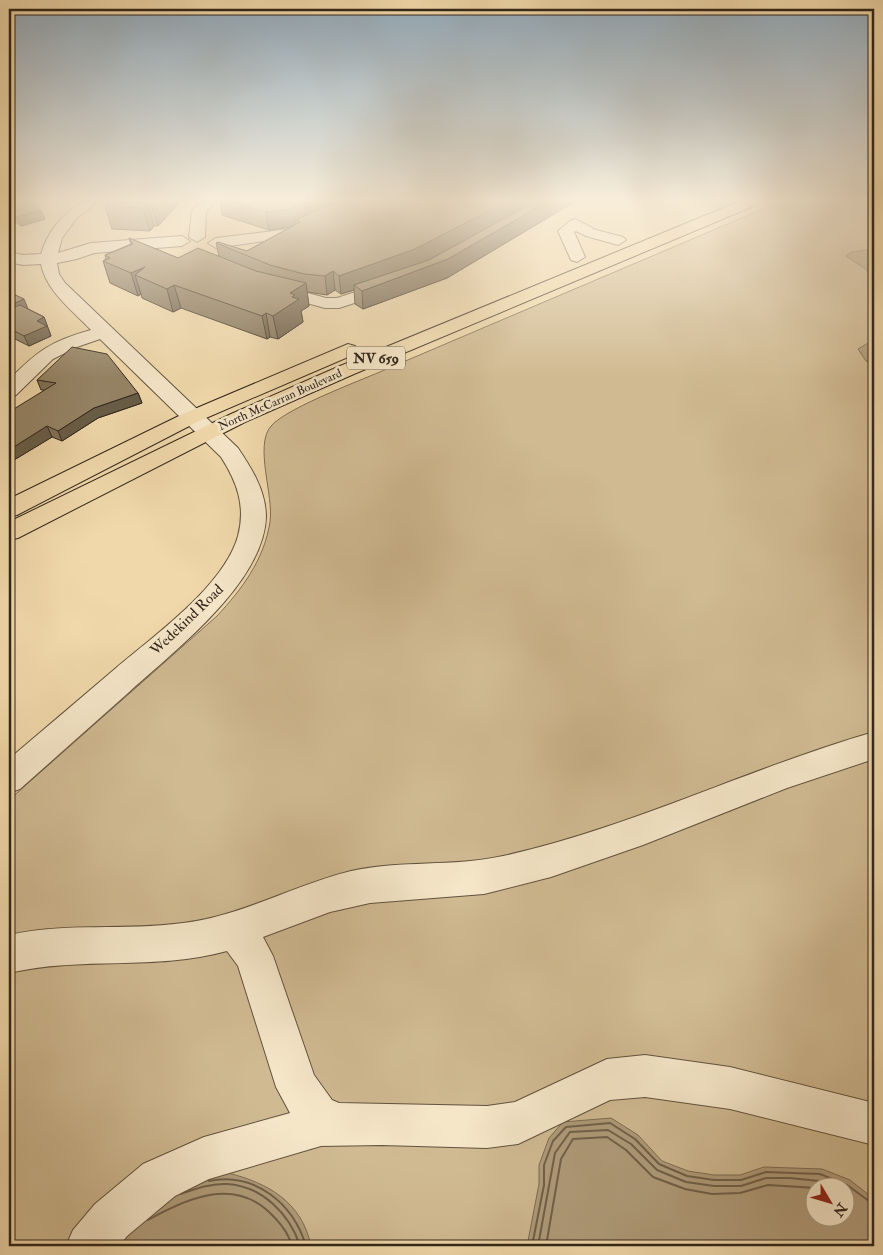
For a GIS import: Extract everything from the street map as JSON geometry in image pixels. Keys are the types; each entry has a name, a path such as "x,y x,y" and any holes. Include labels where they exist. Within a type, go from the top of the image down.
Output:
{"main road":[{"name":"North McCarran Boulevard","path":"9,508 569,261"},
{"name":"North McCarran Boulevard","path":"9,532 200,424 346,370 610,261"}],"street":[{"name":"Wedekind Road","path":"9,779 200,612 226,583 247,549 252,529 253,508 250,487 244,472 230,453 58,286 51,274 48,261"},
{"path":"252,282 299,297 325,303 339,303 403,280"},
{"path":"9,392 17,369 72,342 104,332"},
{"path":"9,954 40,947 160,945 234,930 263,917 352,888 396,882 500,874 526,868 596,845 812,766 874,746"},
{"path":"234,930 254,956 297,1087 317,1115 338,1125"},
{"path":"88,1246 111,1220 159,1180 204,1160 321,1125 487,1127 518,1123 607,1080 645,1076 730,1088 874,1124"}],"shaded area":[{"path":"642,261 874,261 874,1246 9,1246 9,800 217,616 235,595 251,573 263,549 270,522 264,458 266,435 271,426 280,418 330,393"}],"water":[{"path":"853,261 874,261 874,288 867,270"},
{"path":"870,342 874,342 874,365 866,361 858,349"},
{"path":"611,1118 638,1135 662,1161 688,1171 714,1175 740,1175 764,1167 822,1169 845,1178 806,1178 806,1228 856,1228 856,1185 874,1199 874,1246 527,1246 539,1184 539,1165 549,1138 563,1122"},
{"path":"228,1173 257,1182 281,1197 300,1217 311,1246 94,1246 100,1237 161,1190"}],"building":[{"path":"103,261 230,261 256,271 306,283 290,293 295,295 292,297 299,299 273,316 266,313 262,316 174,285 167,289 135,275 145,267 131,273"},
{"path":"259,261 382,261 339,276 333,271 325,276 304,274"},
{"path":"427,261 444,261 362,291 354,285"},
{"path":"9,292 24,299 9,306"},
{"path":"20,305 44,317 37,321 47,326 24,336 9,328 9,309"},
{"path":"72,347 107,354 138,393 94,408 58,431 47,426 9,450 9,412 56,383 37,380"}]}
